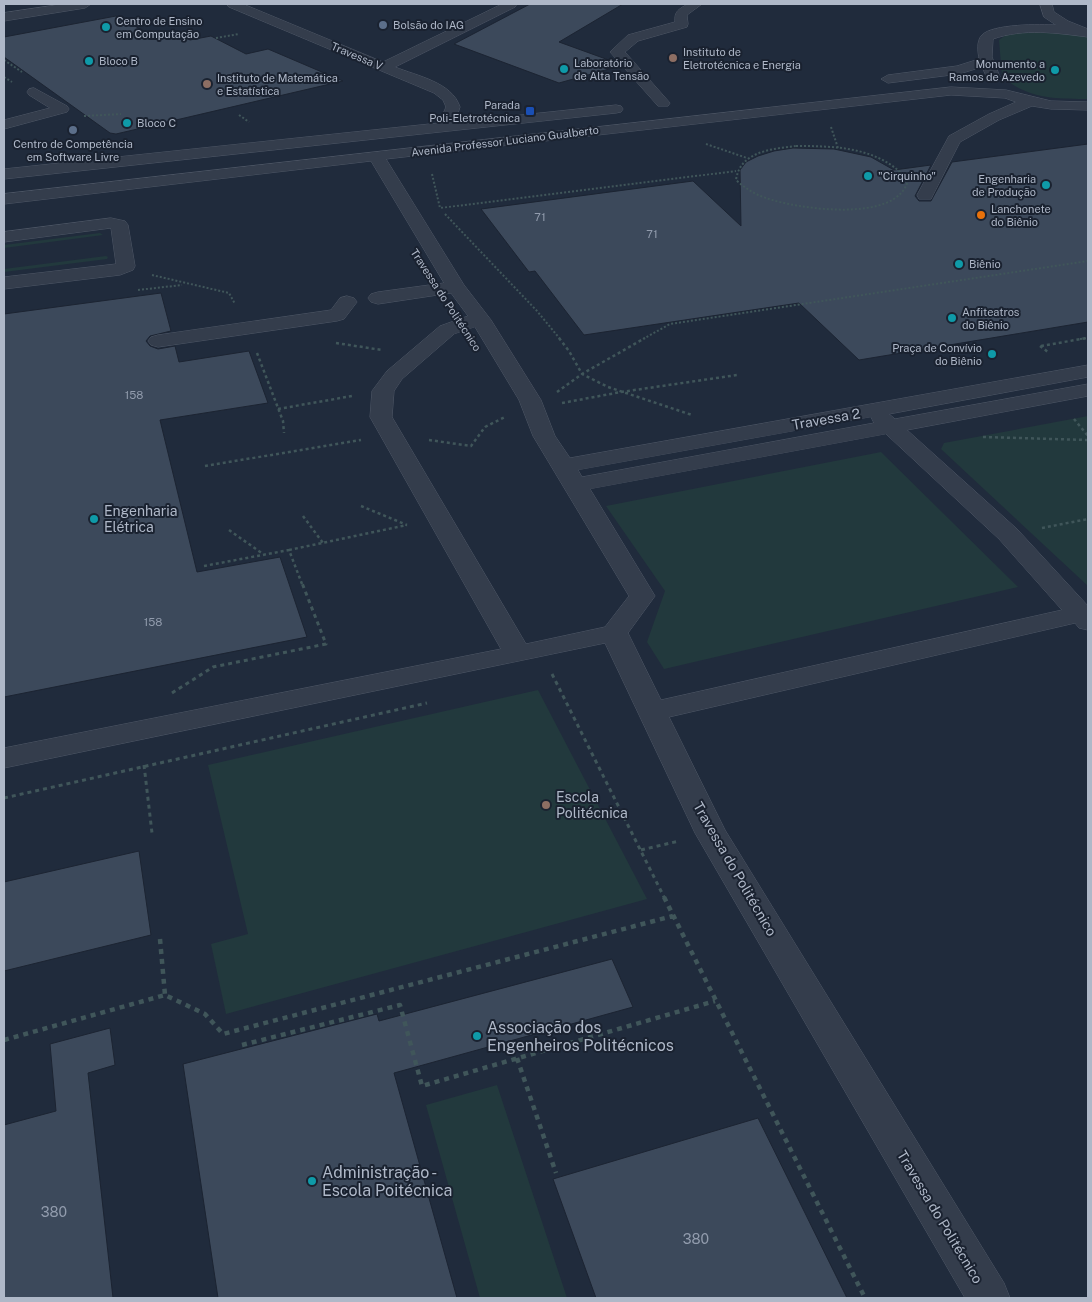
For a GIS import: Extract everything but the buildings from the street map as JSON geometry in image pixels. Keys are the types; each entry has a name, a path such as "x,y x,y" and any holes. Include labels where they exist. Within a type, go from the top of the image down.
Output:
{"street":[{"path":"4,8 8,4"},
{"path":"4,17 85,4"},
{"name":"Travessa V","path":"233,4 439,90 450,98 453,107 445,127"},
{"path":"383,67 511,4"},
{"name":"Avenida Professor Luciano Gualberto","path":"4,174 668,103 617,52 633,38 682,24 681,14 696,4"},
{"path":"1006,94 993,78 986,61 984,45 987,37 1036,22 1047,9 1063,24 1088,33"},
{"path":"1020,28 1055,29 1088,33"},
{"path":"876,80 959,70 986,61"},
{"name":"Avenida Professor Luciano Gualberto","path":"4,200 358,166 376,156 951,91 1006,94 1030,101 1088,106"},
{"path":"4,125 62,109 34,92"},
{"path":"925,195 954,139 994,117 1030,101"},
{"name":"Travessa do Politécnico","path":"376,156 448,288"},
{"name":"Travessa do Politécnico","path":"390,214 448,288 534,408 544,436 570,475 642,596 614,633 711,833 989,1298"},
{"path":"4,237 111,223 116,224 119,226 123,244 125,267 4,283"},
{"path":"378,298 448,288"},
{"path":"158,341 337,315 347,302"},
{"path":"472,322 447,330 394,375 384,387 381,417 528,652"},
{"name":"Travessa do Politécnico","path":"472,322 517,412 544,436"},
{"name":"Travessa 2","path":"570,475 882,419 1088,371"},
{"name":"Travessa 2","path":"882,419 954,415 1088,390"},
{"path":"882,419 1008,534 1085,623"},
{"path":"882,419 927,471 992,538 1085,623"},
{"path":"653,711 1085,623"},
{"path":"4,758 614,633"}],"path":[{"path":"4,60 23,72"},
{"path":"82,116 121,114"},
{"path":"817,146 864,152 886,160 901,169 908,180 906,190 894,199 876,205 847,210 817,209 788,205 764,198 746,189 736,180 736,171 740,164 760,152 777,148 817,146"},
{"path":"427,151 440,208 537,311 569,351 582,374 621,392 693,416"},
{"path":"440,208 736,171"},
{"path":"534,408 582,374 670,324 1088,261"},
{"path":"125,267 185,284 229,293 247,328 283,422 284,433"},
{"path":"1040,346 1088,338"},
{"path":"329,342 386,350 414,357"},
{"path":"534,408 621,392 737,375"},
{"path":"278,409 359,395"},
{"path":"954,415 984,438 1088,440"},
{"path":"303,516 323,543"},
{"path":"1008,534 1088,519"},
{"path":"204,566 408,525"},
{"path":"229,530 264,555"},
{"path":"172,693 213,667 326,644 289,550"},
{"path":"528,652 553,675 865,1298"},
{"path":"543,677 553,675"},
{"path":"4,798 436,701"},
{"path":"144,766 152,833"},
{"path":"4,1040 165,995 205,1014 224,1034 673,916"},
{"path":"160,939 165,995"},
{"path":"242,1045 400,1005 422,1086 715,1001"},
{"path":"517,1058 556,1173"}],"green space":[{"path":"1027,30 1088,37 1088,99 1042,96 1011,84 1002,76 999,40 1006,35"},
{"path":"100,233 103,235 4,248 4,245"},
{"path":"108,257 107,259 4,272 4,269"},
{"path":"1088,416 1088,586 941,449 944,443"},
{"path":"881,452 1018,587 664,669 647,642 665,591 606,506"},
{"path":"538,690 647,899 226,1014 211,944 248,934 208,765"},
{"path":"497,1085 567,1298 480,1298 426,1105"}],"place":[{"name":"Bolsão do IAG","path":"383,25"},
{"name":"Centro de Ensino em Computação","path":"106,27"},
{"name":"Instituto de Eletrotécnica e Energia","path":"673,58"},
{"name":"Bloco B","path":"89,61"},
{"name":"Laboratório de Alta Tensão","path":"564,69"},
{"name":"Monumento a Ramos de Azevedo","path":"1055,70"},
{"name":"Instituto de Matemática e Estatística","path":"207,84"},
{"name":"Parada Poli-Eletrotécnica","path":"530,111"},
{"name":"Bloco C","path":"127,123"},
{"name":"Centro de Competência em Software Livre","path":"73,130"},
{"name":"\"Cirquinho\"","path":"868,176"},
{"name":"Engenharia de Produção","path":"1046,185"},
{"name":"Lanchonete do Biênio","path":"981,215"},
{"name":"Biênio","path":"959,264"},
{"name":"Anfiteatros do Biênio","path":"952,318"},
{"name":"Praça de Convívio do Biênio","path":"992,354"},
{"name":"Engenharia Elétrica","path":"94,519"},
{"name":"Escola Politécnica","path":"546,805"},
{"name":"Associação dos Engenheiros Politécnicos","path":"477,1036"},
{"name":"Administração - Escola Poitécnica","path":"312,1181"}]}
